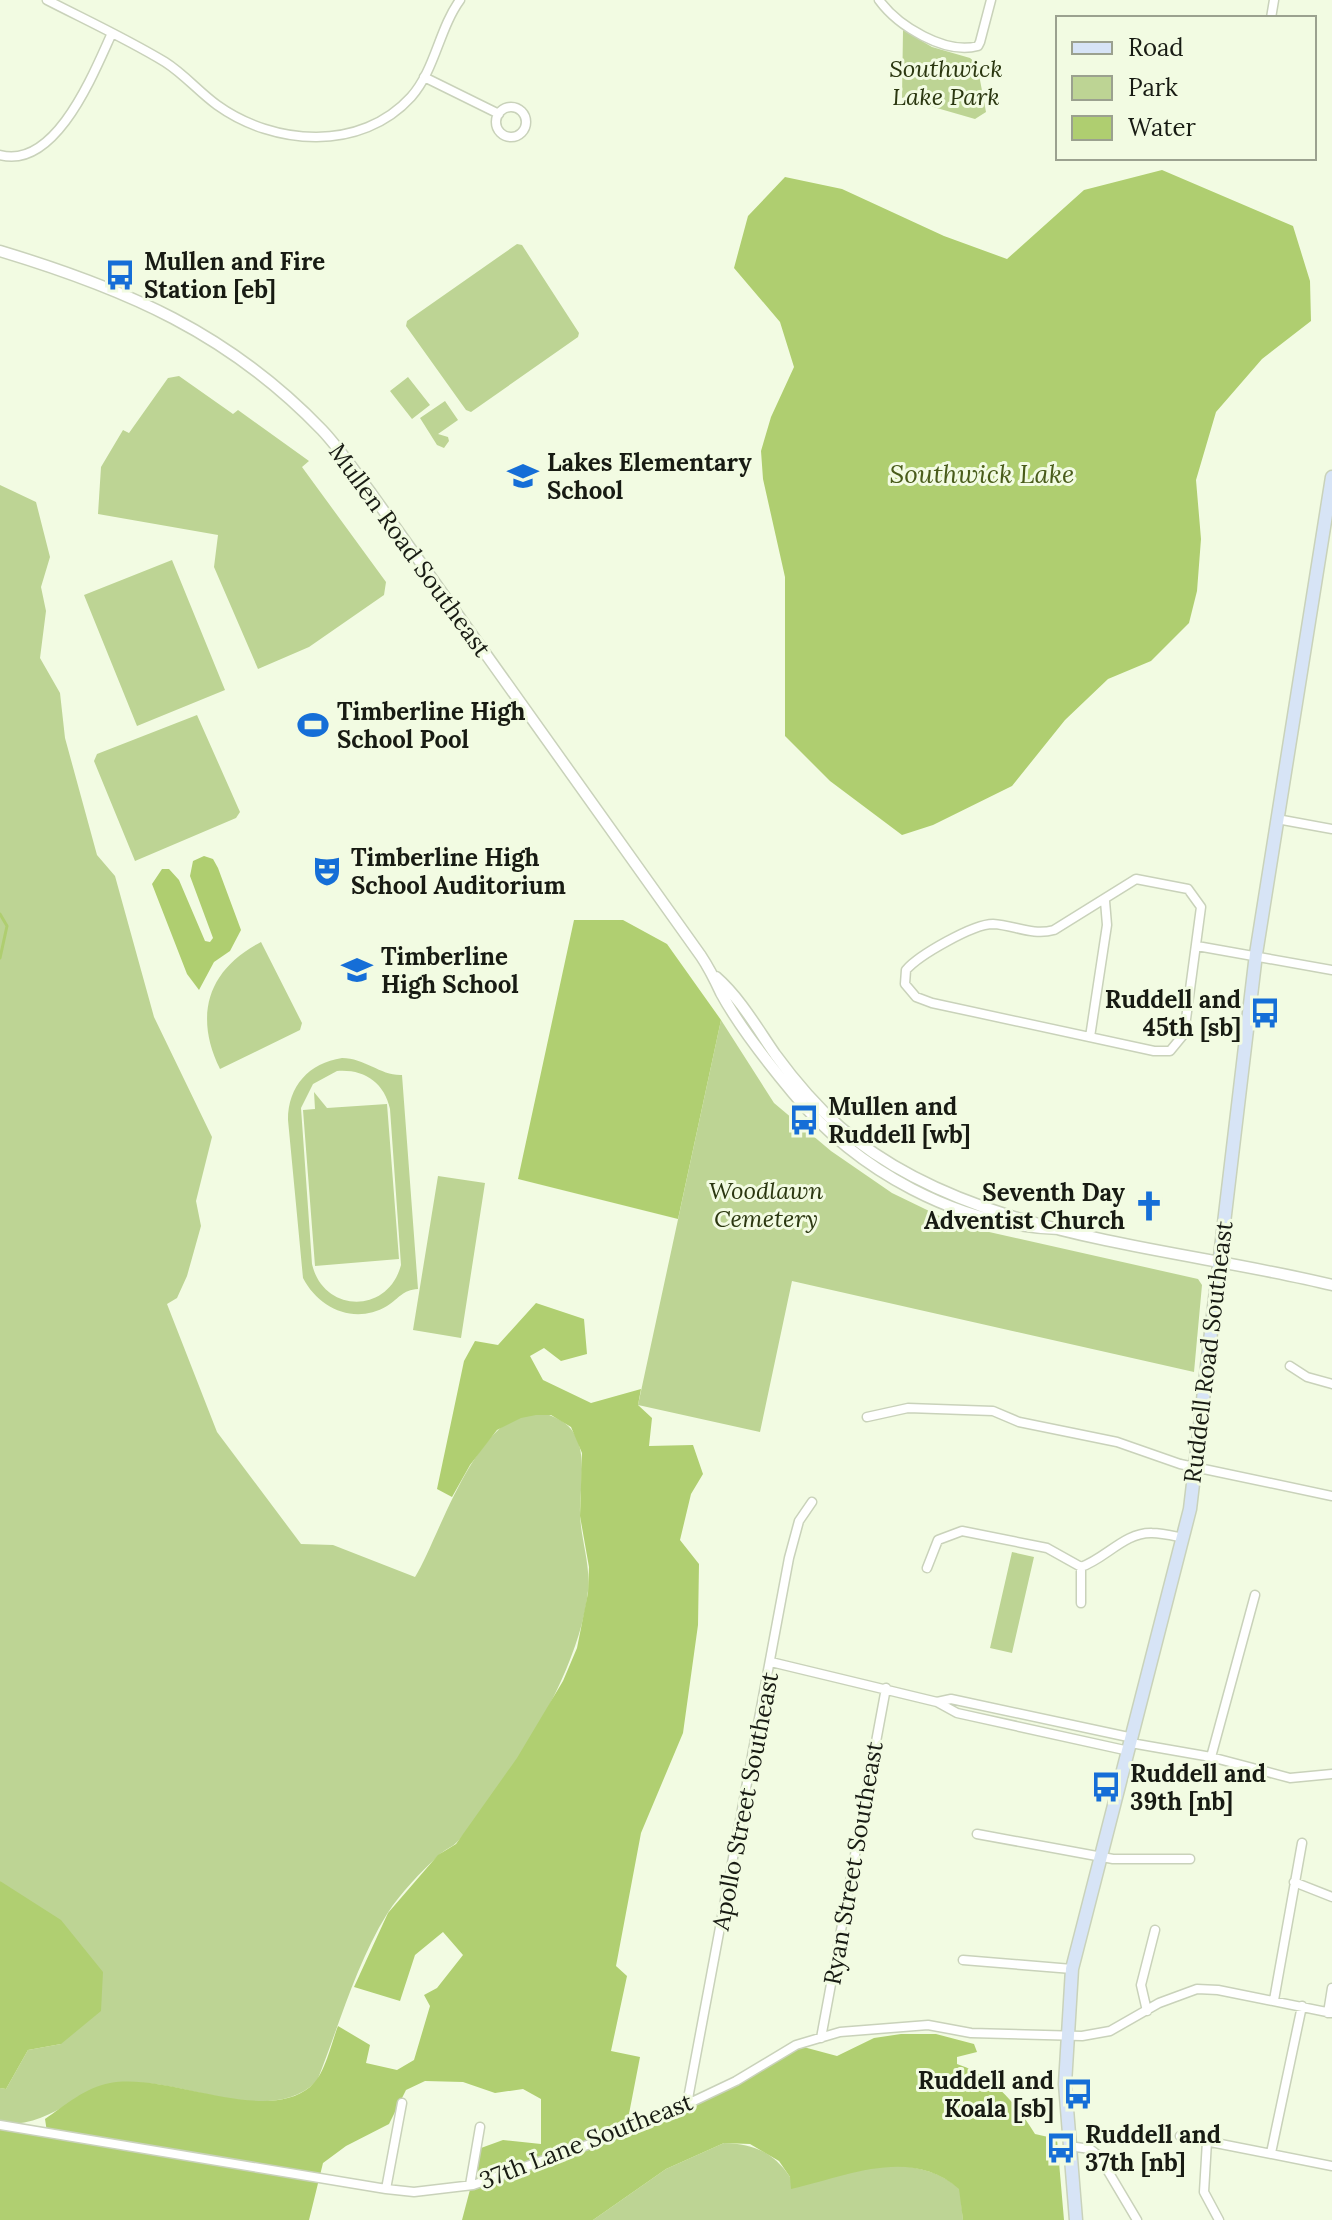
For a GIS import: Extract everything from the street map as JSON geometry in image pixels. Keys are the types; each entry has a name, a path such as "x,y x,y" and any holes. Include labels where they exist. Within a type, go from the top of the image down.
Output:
{"main road":[{"name":"Ruddell Road Southeast","path":"1076,2220 1069,2146 1066,2036 1072,1969 1184,1538 1256,954 1332,477"}],"street":[{"path":"47,0 168,64 215,104 235,116 304,136 345,136 381,122 410,98 424,77 446,21 460,0"},
{"path":"879,0 905,25 944,45 965,49 978,46 991,0"},
{"path":"0,155 23,154 65,124 112,33"},
{"path":"424,77 499,114"},
{"name":"Mullen Road Southeast","path":"0,251 86,278 185,321 273,382 324,433 714,976 730,989 801,1087 839,1126 875,1154 934,1188 1059,1229 1332,1285"},
{"path":"1277,819 1332,829"},
{"path":"1136,879 1188,889 1201,907 1184,1034 1176,1048 1163,1053 924,1001 905,984 904,974 917,959 980,927 996,924 1047,932 1105,901 1121,885 1136,879"},
{"path":"1090,1037 1107,925 1105,901"},
{"path":"1197,946 1256,954 1332,970"},
{"path":"1290,1366 1307,1377 1332,1384"},
{"path":"867,1417 908,1408 993,1411 1019,1422 1117,1442 1141,1453 1195,1467 1332,1496"},
{"name":"Apollo Street Southeast","path":"687,2104 789,1558 799,1521 812,1502"},
{"path":"927,1568 938,1540 962,1531 1047,1548 1081,1567 1094,1563 1129,1538 1149,1532 1184,1538"},
{"path":"1081,1567 1081,1603"},
{"path":"1211,1757 1255,1595"},
{"path":"771,1662 886,1688 937,1702 957,1713 1211,1757 1290,1778 1332,1774"},
{"name":"Ryan Street Southeast","path":"821,2038 886,1688"},
{"path":"977,1834 1137,1862 1190,1859"},
{"path":"1274,2000 1302,1843"},
{"path":"1294,1882 1332,1897"},
{"path":"1147,2011 1141,1985 1155,1930"},
{"path":"963,1960 1072,1969"},
{"path":"1330,2013 1332,1988"},
{"name":"37th Lane Southeast","path":"0,2125 414,2192 470,2185 593,2143 687,2104 796,2045 840,2032 928,2025 956,2032 1066,2036 1110,2031 1197,1989 1274,2000 1330,2013"},
{"path":"1271,2153 1302,2006"},
{"path":"386,2189 402,2103"},
{"path":"470,2185 480,2127"},
{"path":"1180,2136 1332,2166"},
{"path":"1207,2141 1204,2192 1219,2220"},
{"path":"1069,2146 1090,2149 1099,2156 1137,2220"}],"green space":[{"name":"Southwick Lake Park","path":"903,30 932,47 970,58 977,64 986,112 975,119 902,98"},
{"path":"517,244 522,245 579,333 578,337 471,412 466,410 406,326 407,321"},
{"path":"179,376 233,414 238,410 309,461 302,467 386,582 384,595 309,647 258,669 214,567 218,535 98,514 101,467 123,430 129,433 168,378"},
{"path":"408,377 430,405 412,419 390,391"},
{"path":"445,401 458,420 438,434 448,437 444,448 437,445 420,418"},
{"path":"0,485 36,502 50,557 41,587 46,611 40,658 60,693 65,738 97,855 115,876 154,1017 212,1137 196,1201 201,1226 187,1276 177,1298 167,1304 217,1432 301,1544 333,1545 415,1577 451,1501 485,1444 506,1423 529,1413 554,1417 566,1424 579,1444 582,1468 580,1518 587,1559 588,1591 572,1655 540,1723 478,1816 456,1843 441,1853 398,1898 387,1914 357,1974 317,2081 299,2094 279,2100 257,2101 144,2083 122,2083 86,2095 40,2118 0,2124 0,2088 6,2089 28,2050 61,2044 0,1881"},
{"path":"172,560 225,690 137,726 84,595"},
{"path":"197,715 240,812 236,818 135,861 94,761 97,754"},
{"path":"261,942 302,1023 300,1030 220,1069 208,1031 210,996 228,966"},
{"name":"Woodlawn Cemetery","path":"721,1020 774,1103 831,1151 892,1193 958,1225 1198,1279 1202,1285 1194,1372 792,1281 760,1432 638,1405"},
{"path":"350,1059 387,1073 402,1075 418,1289 405,1293 375,1312 363,1314 339,1311 328,1305 318,1298 303,1278 289,1108 296,1087 303,1078 330,1061","holes":["337,1071 364,1075 378,1085 390,1109 401,1265 394,1281 383,1293 370,1300 356,1302 329,1292 318,1280 312,1264 301,1108 313,1084"]},
{"path":"314,1092 327,1108 387,1104 399,1259 315,1266 303,1110 315,1109"},
{"path":"438,1176 485,1183 461,1338 413,1330"},
{"path":"1012,1552 1034,1557 1012,1653 990,1648"},
{"path":"724,2143 762,2151 777,2161 790,2177 878,2166 922,2169 960,2189 963,2220 593,2220 666,2169"}],"shaded area":[{"path":"574,920 623,920 667,944 721,1020 678,1219 518,1179"},
{"path":"536,1303 584,1319 587,1354 561,1361 544,1348 530,1356 543,1380 591,1403 641,1389 638,1405 652,1418 649,1446 693,1445 703,1474 691,1494 680,1540 699,1564 698,1625 683,1733 641,1833 616,1966 627,1976 611,2051 640,2057 628,2119 677,2109 796,2045 837,2056 874,2038 936,2034 974,2044 977,2052 957,2057 957,2064 992,2083 1020,2112 1035,2134 1057,2139 1064,2220 963,2220 959,2189 940,2176 920,2169 878,2168 791,2189 790,2177 779,2161 750,2144 724,2143 666,2169 593,2220 462,2220 481,2148 503,2140 541,2144 541,2099 523,2089 495,2093 463,2082 425,2081 406,2090 389,2124 346,2146 323,2163 309,2220 0,2220 0,2125 47,2132 45,2119 92,2088 133,2082 242,2100 267,2101 291,2097 310,2087 320,2075 338,2026 370,2045 366,2063 397,2070 414,2060 430,2006 424,1995 437,1988 463,1955 443,1932 415,1955 400,2001 354,1987 388,1913 438,1855 456,1844 517,1758 563,1681 577,1648 588,1593 589,1567 580,1516 582,1453 571,1427 551,1415 521,1418 497,1430 470,1465 452,1497 437,1489 464,1361 475,1341 498,1345"},
{"path":"0,1881 61,1920 103,1972 101,2011 61,2044 28,2050 6,2089 0,2088"}],"water":[{"name":"Southwick Lake","path":"1162,170 1293,226 1310,281 1311,321 1262,359 1216,412 1196,480 1201,539 1197,591 1189,623 1151,661 1108,679 1065,720 1012,786 933,825 902,835 830,781 785,736 785,577 763,479 761,451 771,417 794,367 780,322 734,268 748,216 785,177 842,189 944,236 1007,259 1084,190"},
{"path":"204,856 213,859 218,868 241,930 230,951 214,962 199,990 187,974 152,884 162,869 169,869 179,880 205,941 210,942 213,938 190,876 193,861"}],"waterway":[{"path":"0,914 7,926 0,958"}],"place":[{"name":"Mullen and Fire Station [eb]","path":"120,275"},
{"name":"Lakes Elementary School","path":"523,476"},
{"name":"Timberline High School Pool","path":"313,725"},
{"name":"Timberline High School Auditorium","path":"327,871"},
{"name":"Timberline High School","path":"357,970"},
{"name":"Ruddell and 45th [sb]","path":"1265,1013"},
{"name":"Mullen and Ruddell [wb]","path":"804,1120"},
{"name":"Seventh Day Adventist Church","path":"1149,1206"},
{"name":"Ruddell and 39th [nb]","path":"1106,1787"},
{"name":"Ruddell and Koala [sb]","path":"1078,2094"},
{"name":"Ruddell and 37th [nb]","path":"1061,2148"}]}
